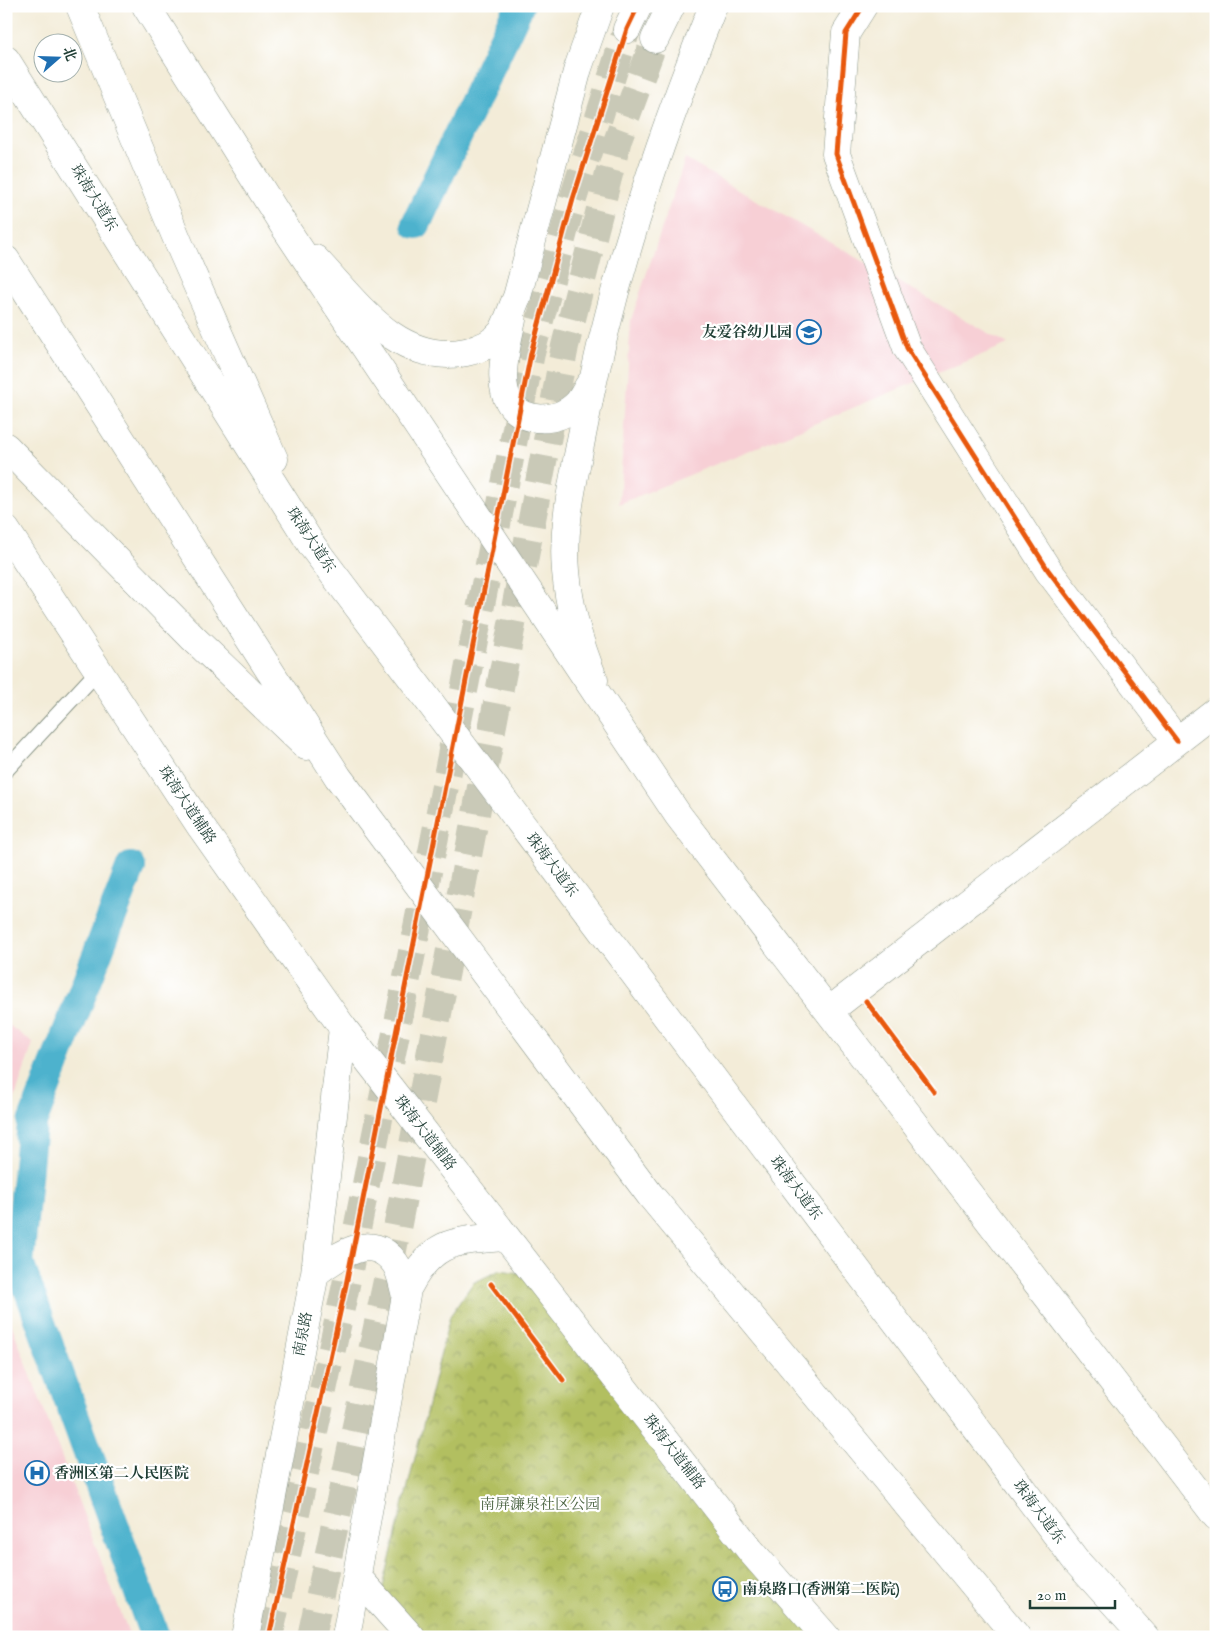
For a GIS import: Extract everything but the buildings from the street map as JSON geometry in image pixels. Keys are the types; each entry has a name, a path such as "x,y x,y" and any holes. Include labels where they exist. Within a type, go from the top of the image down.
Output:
{"main road":[{"path":"80,6 182,251 313,547"},
{"path":"146,6 286,229 678,815 1216,1516"},
{"path":"592,379 574,407 549,418 532,418 523,415 509,402 505,385 504,359 517,297 578,68 600,6"},
{"path":"655,39 671,6"},
{"path":"607,711 584,657 570,603 566,570 566,526 592,379 626,245 680,88 713,6"},
{"path":"863,6 846,33 836,154 907,348 1048,570 1177,741"},
{"name":"珠海大道东","path":"6,60 313,547 1077,1562 1145,1637"},
{"path":"286,229 382,329 406,346 428,353 452,355 490,344 502,332 517,297"},
{"path":"6,260 338,777 650,1195 1016,1637"},
{"path":"6,447 193,638 338,777"},
{"name":"珠海大道辅路","path":"6,530 201,827 343,1028 750,1550 826,1637"},
{"path":"829,1012 1216,712"},
{"name":"南泉路","path":"245,1637 315,1273 343,1028"},
{"path":"346,1637 358,1578 407,1289 419,1266 438,1250 456,1240 505,1237"},
{"path":"315,1273 342,1253 364,1248 382,1250 396,1264 406,1296"},
{"path":"358,1578 411,1637"}],"lane":[{"path":"6,770 99,670"}],"shaded area":[{"name":"友爱谷幼儿园","path":"685,159 1008,344 619,504 631,320"},
{"path":"6,1023 33,1043 6,1125"},
{"name":"香洲区第二人民医院","path":"6,1310 130,1637 6,1637"}],"green space":[{"name":"南屏濂泉社区公园","path":"500,1270 527,1274 820,1637 423,1637 382,1591 450,1316 473,1283"}],"waterway":[{"path":"416,224 519,6"},
{"path":"131,867 32,1123 19,1263 155,1637"}],"tunnel":[{"path":"269,1637 346,1285 531,353 573,199 627,29"},
{"path":"311,1637 388,1276 565,346 618,139 655,39"}],"cycle path":[{"path":"269,1637 346,1285 531,353 573,199 627,29 638,6"},
{"path":"863,6 846,33 836,154 907,348 1048,570 1177,741"},
{"path":"866,1001 934,1092"},
{"path":"491,1284 563,1380"}],"place":[{"name":"友爱谷幼儿园","path":"809,332"},
{"name":"香洲区第二人民医院","path":"37,1473"},
{"name":"南泉路口(香洲第二医院)","path":"725,1589"}]}
